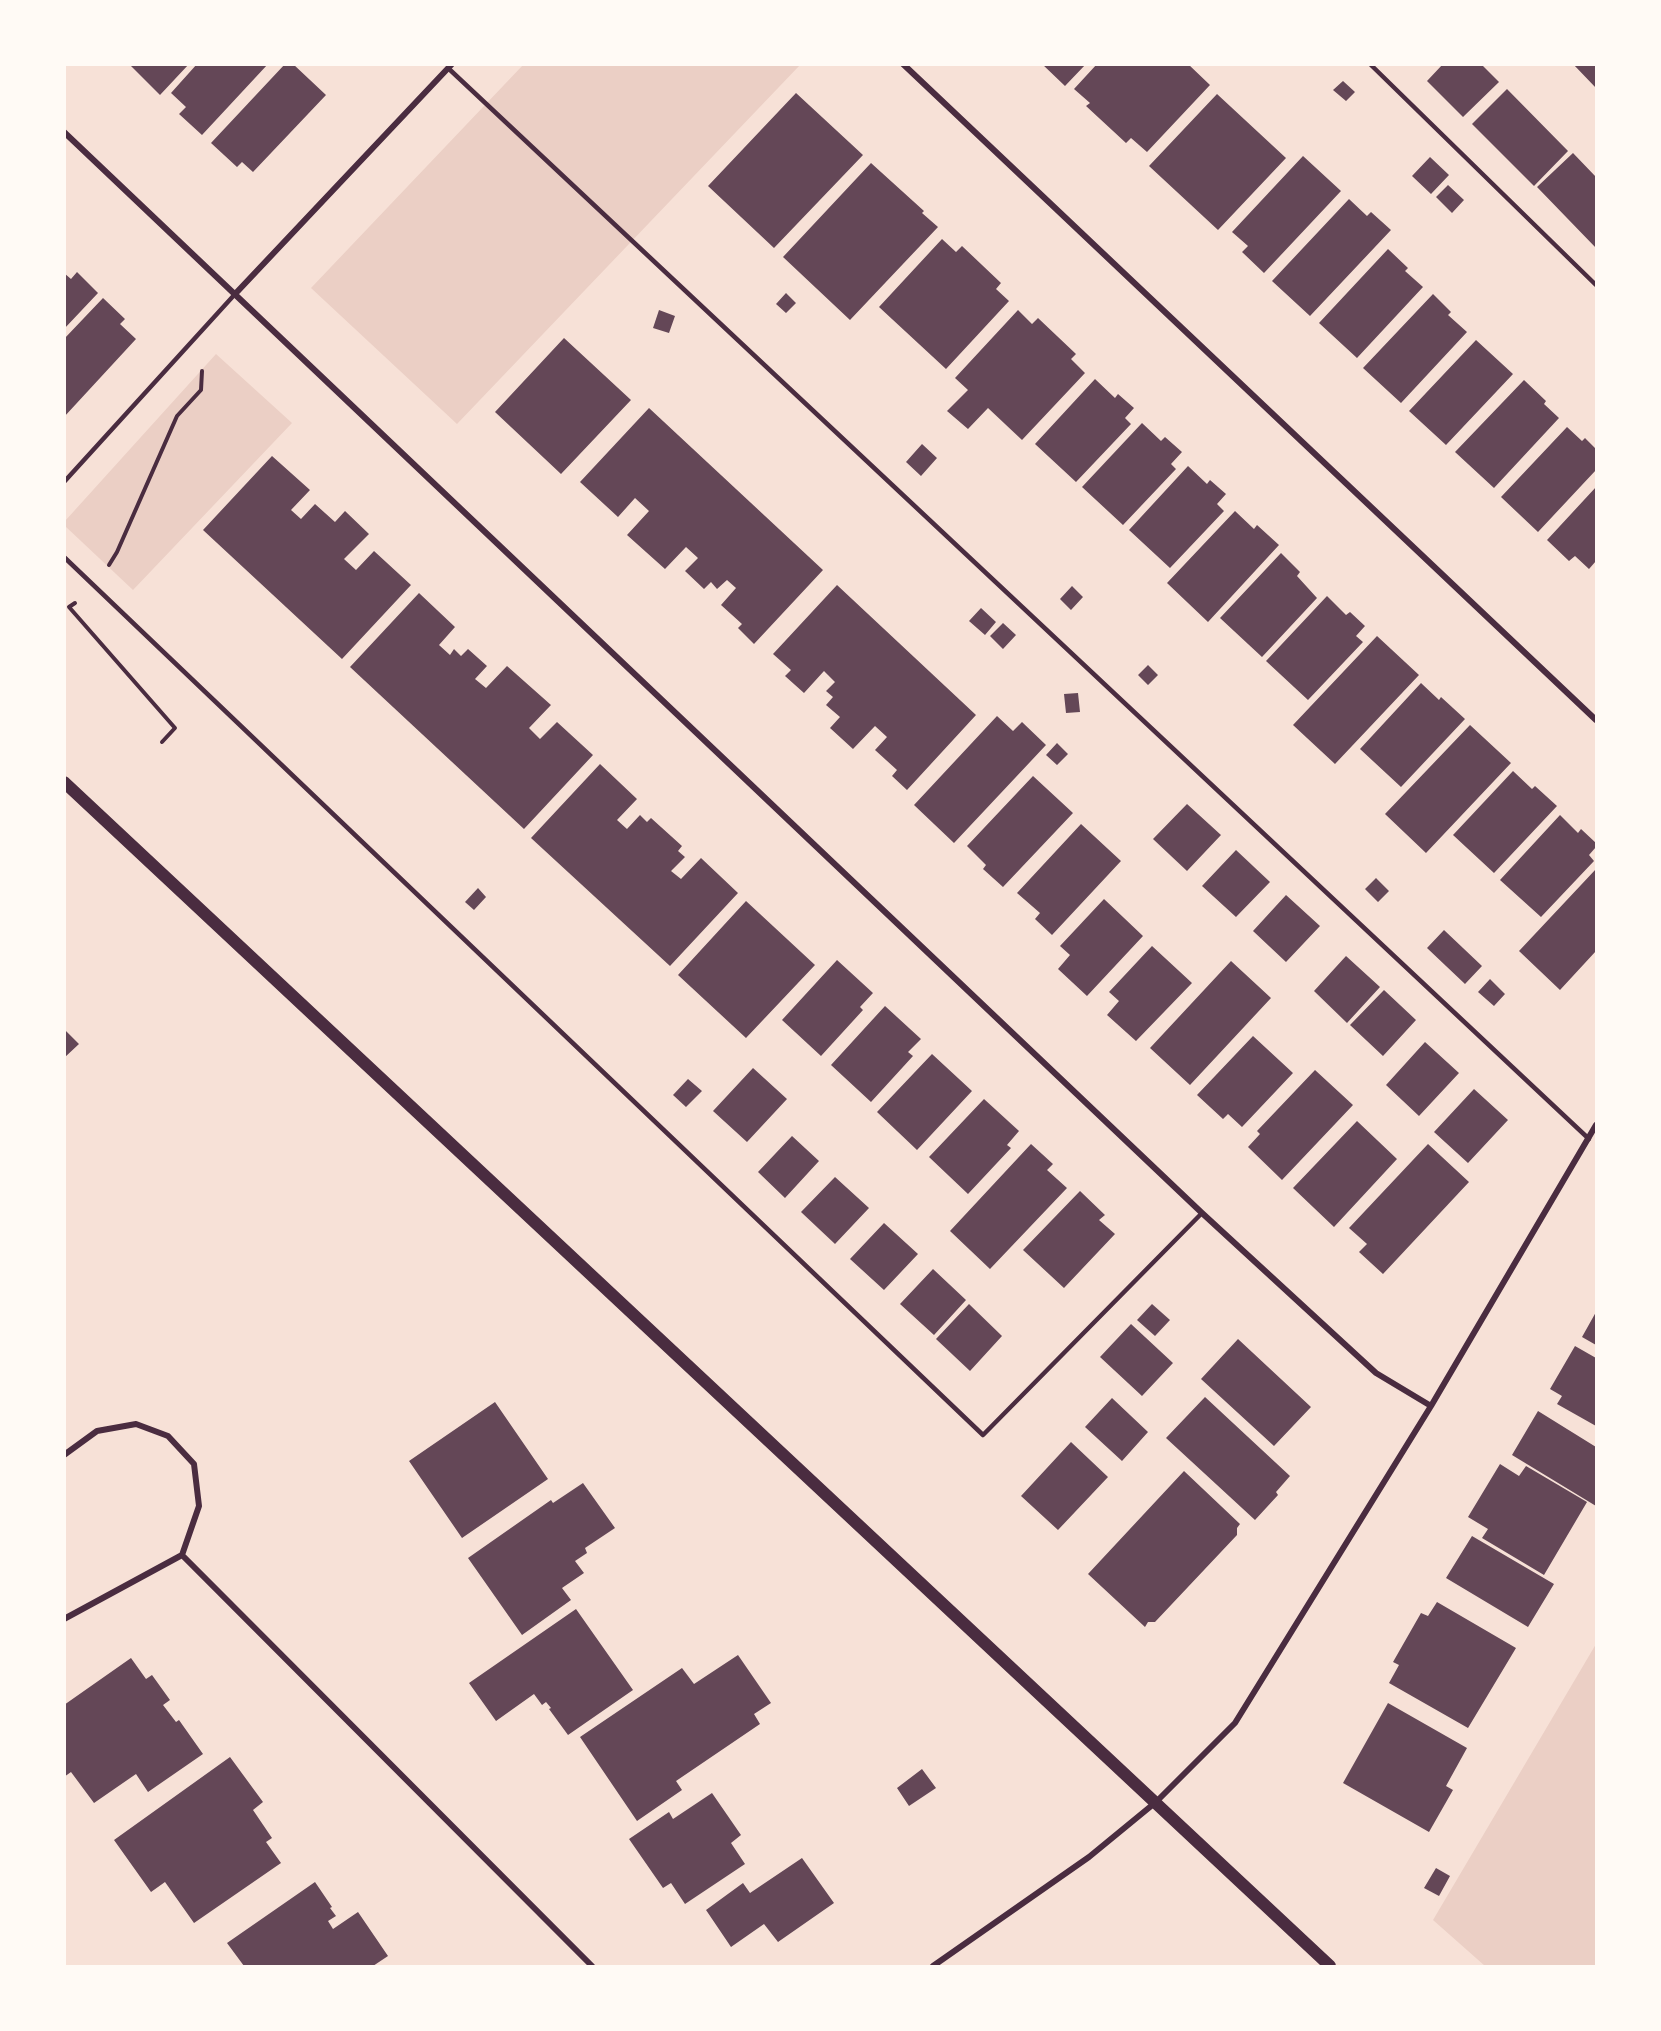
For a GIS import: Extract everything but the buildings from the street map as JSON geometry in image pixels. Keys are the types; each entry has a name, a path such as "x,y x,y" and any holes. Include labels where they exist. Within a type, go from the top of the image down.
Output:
{"main road":[{"path":"64,782 1330,1966"}],"street":[{"path":"903,64 1596,720"},
{"path":"236,293 450,66"},
{"path":"64,132 236,293 1202,1214 1376,1373 1431,1406"},
{"path":"933,1966 1089,1857 1156,1803 1235,1723 1431,1406 1596,1125"},
{"path":"64,1455 97,1431 126,1425 136,1424 168,1436 194,1464 199,1506 182,1556 64,1619"},
{"path":"182,1556 592,1966"}],"lane":[{"path":"1370,64 1596,285"},
{"path":"450,66 1588,1139"},
{"path":"64,482 236,293"},
{"path":"64,557 983,1435 1202,1214"}],"path":[{"path":"162,742 175,728 69,608 95,587 117,552 177,416 201,390 204,329"}],"shaded area":[{"path":"523,65 800,65 457,424 311,288"},
{"path":"216,354 292,423 133,590 65,526 65,521"},
{"path":"1596,1644 1596,1966 1485,1966 1433,1920"}]}
